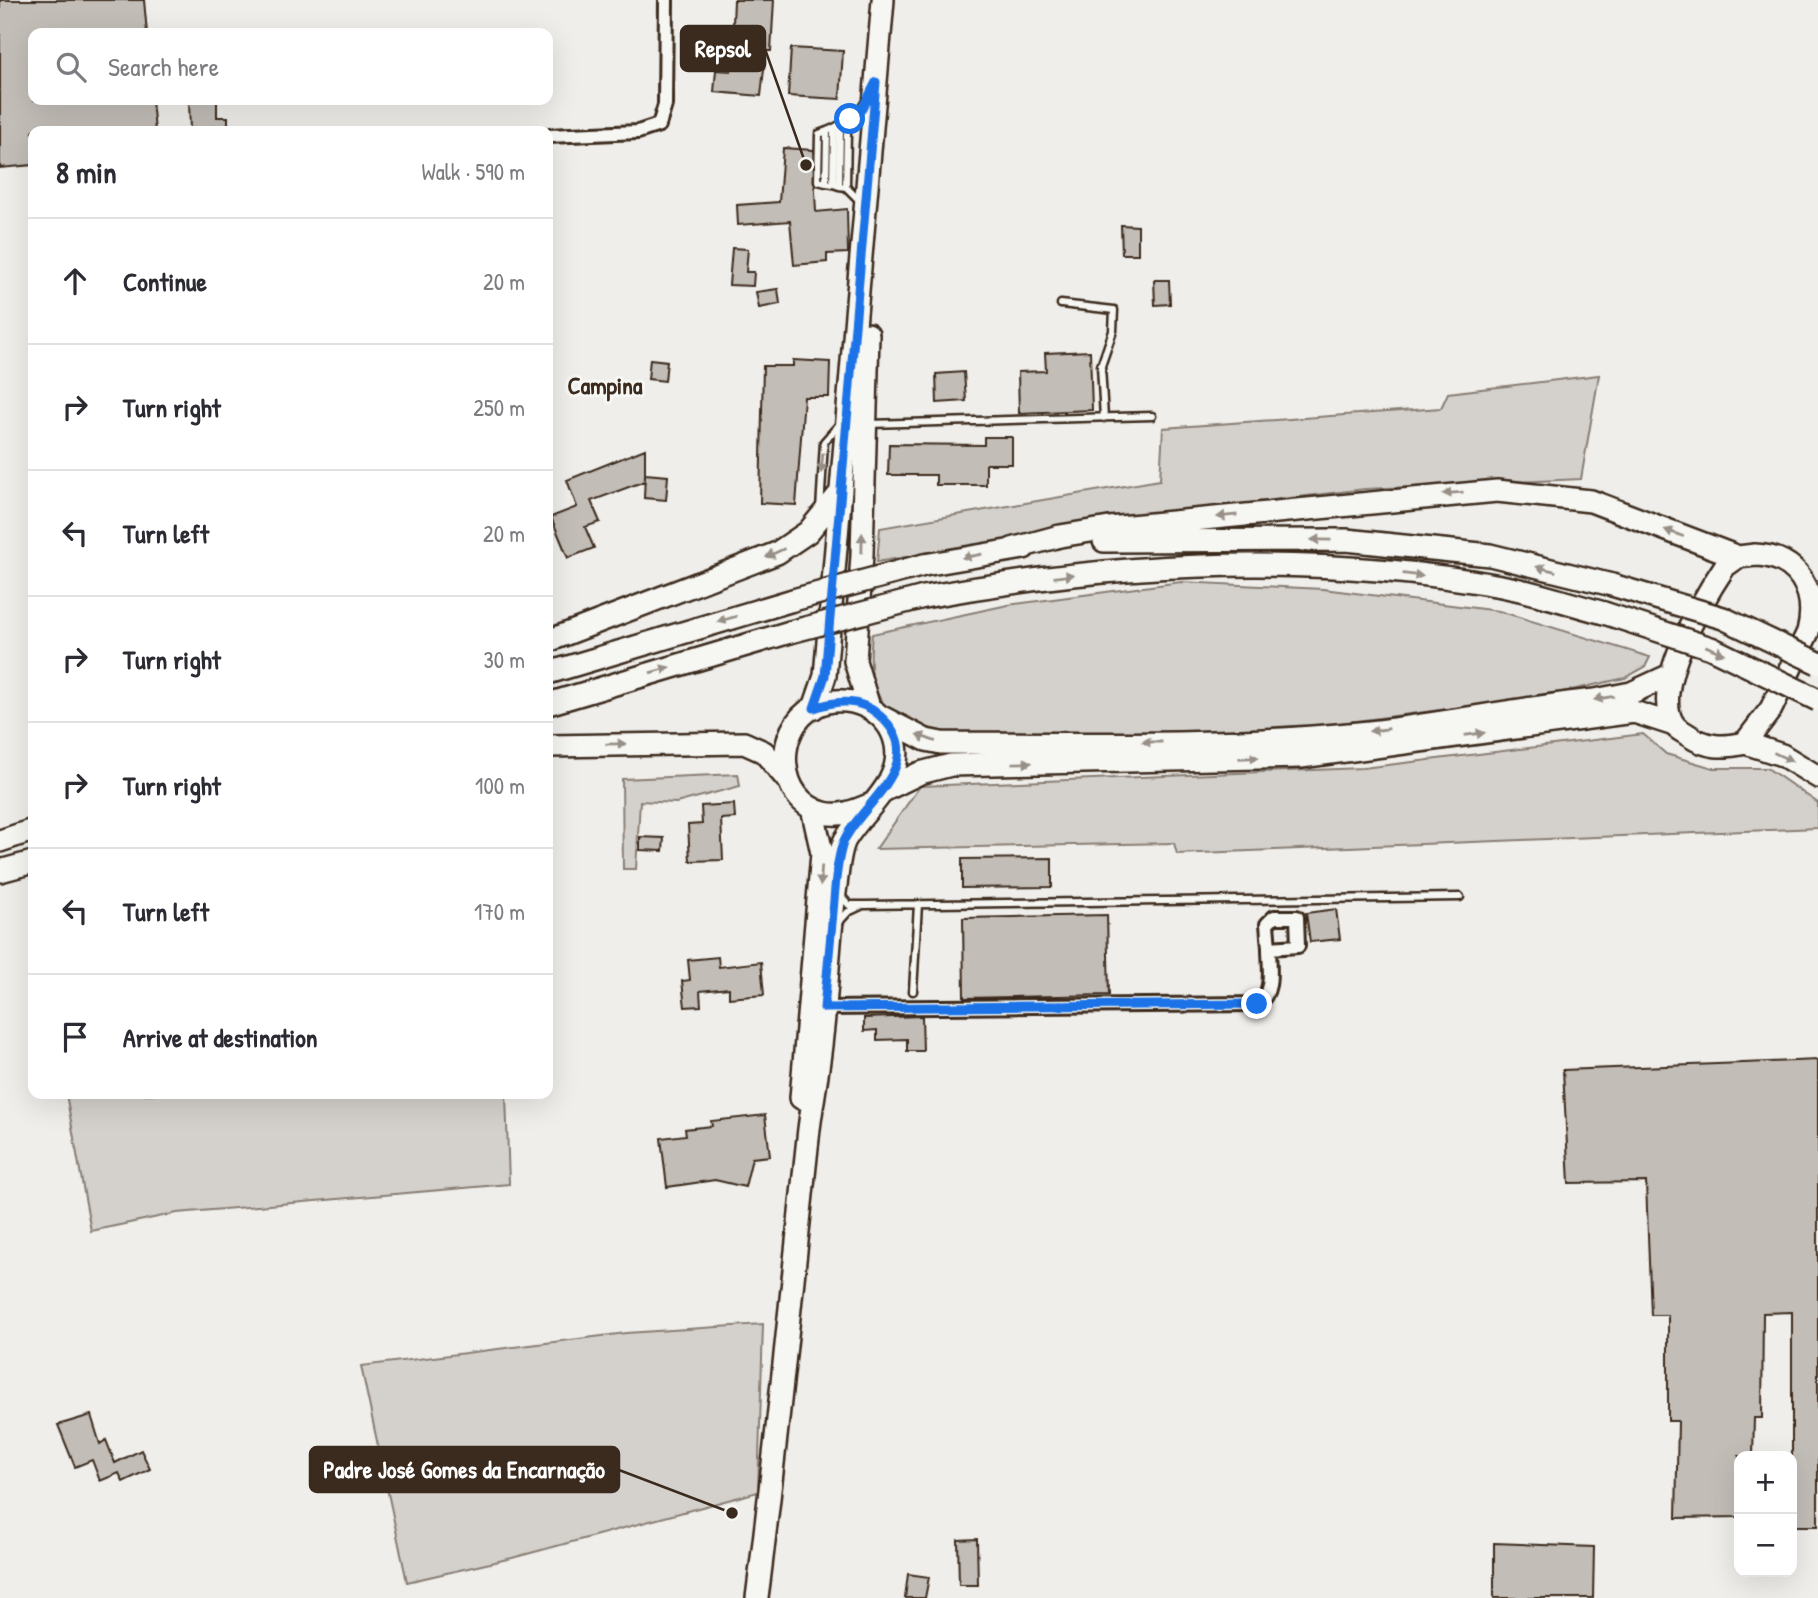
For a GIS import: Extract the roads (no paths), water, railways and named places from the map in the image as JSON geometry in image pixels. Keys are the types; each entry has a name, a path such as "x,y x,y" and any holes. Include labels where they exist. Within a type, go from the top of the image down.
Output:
{"main road":[{"path":"885,6 865,210 855,419 862,555 855,661 875,712 891,730 897,746 896,763 885,790"},
{"path":"814,708 825,676 842,490 855,419 879,48"},
{"path":"553,639 777,553 794,543 820,520 842,490"},
{"path":"553,672 793,600 924,565 1012,549 1060,536 1109,528 1497,491 1591,501 1738,557 1766,555 1789,564 1800,574 1814,597 1808,632 1772,709 1745,743"},
{"path":"1012,549 1114,540 1346,540 1490,555 1612,585 1723,618 1818,663"},
{"path":"1674,725 1667,704 1668,676 1714,583 1725,566 1738,557"},
{"path":"553,703 790,632 924,597 1111,570 1320,566 1503,586 1604,613 1711,648 1818,699"},
{"path":"869,805 836,814 806,802 789,782 784,766 784,749 799,720 814,708 844,701 875,712 926,740 941,743 1194,742 1360,733 1631,694 1668,676"},
{"path":"757,1598 836,887 844,842 869,805 885,790 920,773 951,765 1301,757 1634,712 1674,725 1699,743 1713,746 1745,743 1782,755 1818,777"},
{"path":"553,746 744,743 764,752 806,802 822,853 799,1127 793,1290"},
{"path":"0,843 28,832"},
{"path":"0,843 28,836"},
{"path":"0,871 28,863"}],"street":[{"path":"553,136 638,132 659,125 665,105 666,0"},
{"path":"824,1008 1257,1004 1265,999 1269,987 1269,948"}],"lane":[{"path":"836,185 847,132 876,82"},
{"path":"836,185 840,130 862,109"},
{"path":"850,119 819,134 818,181 836,185 865,210"},
{"path":"831,129 836,185"},
{"path":"1061,304 1114,310 1113,331 1101,366 1104,418"},
{"path":"820,520 824,442 855,419 1152,416"},
{"path":"836,887 849,905 1460,897"},
{"path":"913,991 918,904"},
{"path":"832,929 848,912 865,905"}],"place":[{"name":"Repsol","path":"806,165"},
{"name":"Padre José Gomes da Encarnação","path":"732,1513"}],"district":[{"name":"Campina","path":"605,386"}]}
